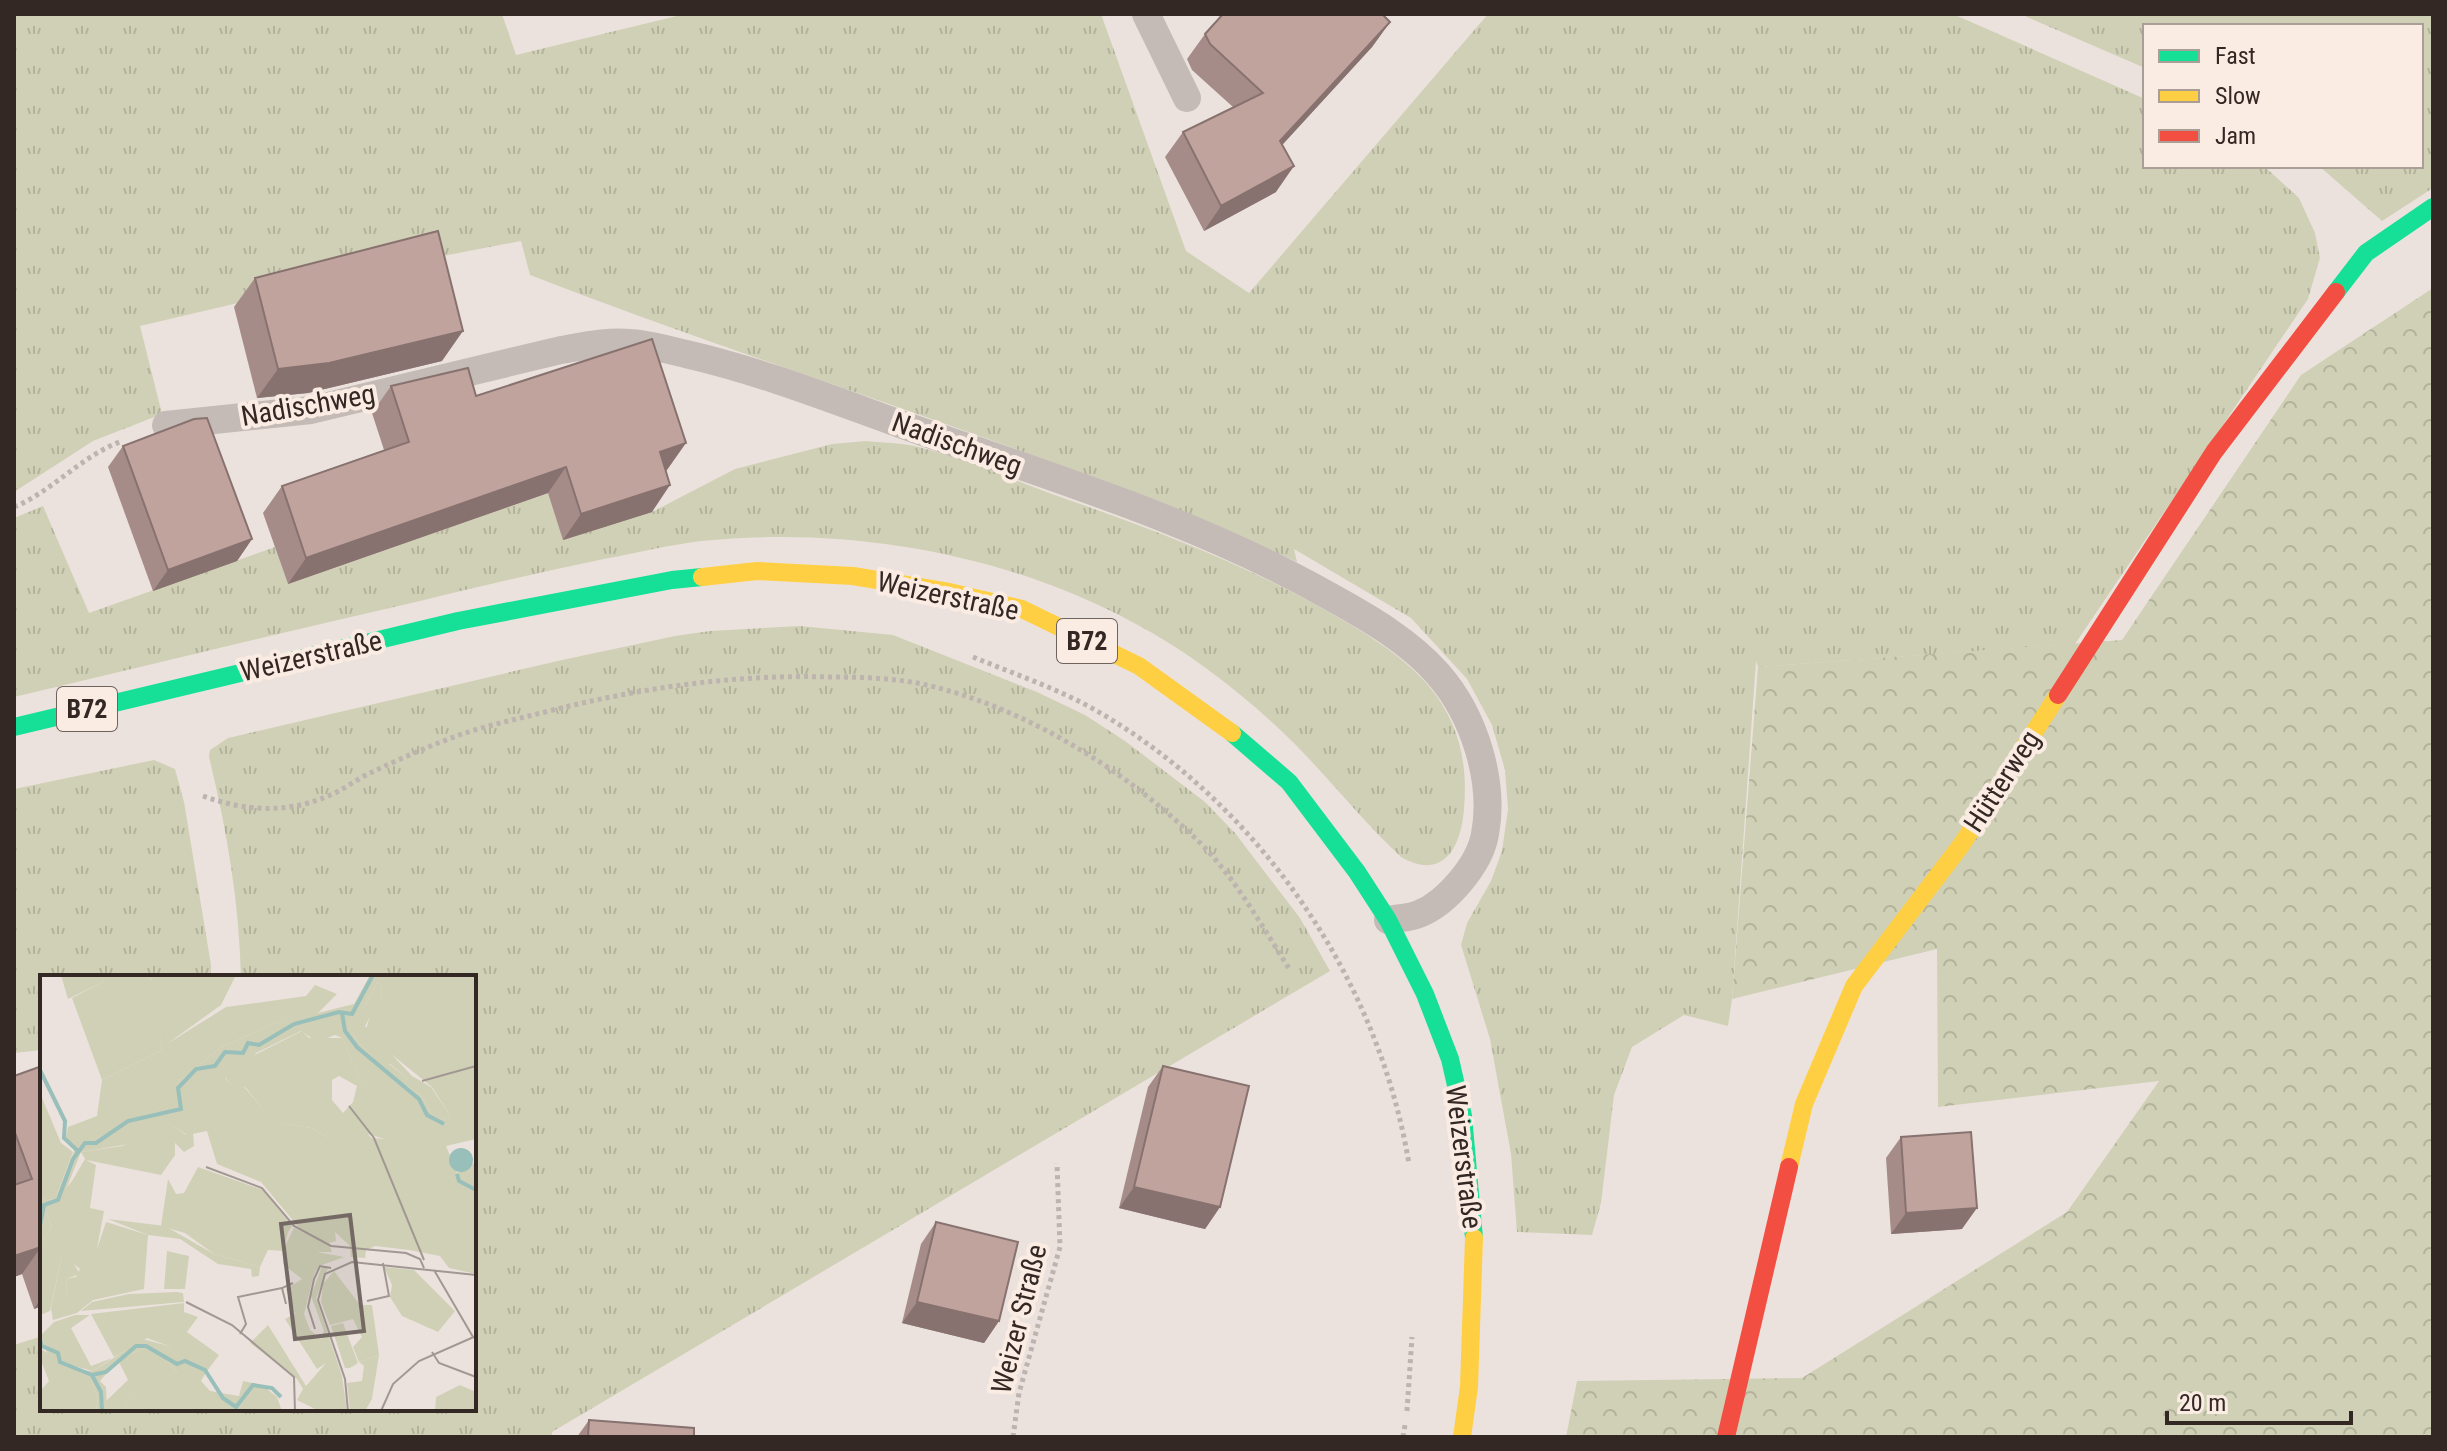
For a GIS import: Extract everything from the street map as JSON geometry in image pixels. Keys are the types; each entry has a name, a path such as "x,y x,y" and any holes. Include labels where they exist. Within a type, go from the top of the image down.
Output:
{"main road":[{"name":"Hütterweg","path":"1726,1437 1804,1104 1854,986 1962,844 2214,452 2366,253 2433,207"},
{"name":"Weizerstraße","path":"14,727 458,621 672,580 757,571 853,576 949,592 1022,609 1139,666 1221,724 1289,782 1357,872 1388,920 1425,994 1445,1046 1463,1116 1474,1238 1469,1387 1462,1437"}],"lane":[{"path":"1146,14 1187,98"},
{"name":"Nadischweg","path":"166,425 311,410 561,350 596,343 630,343 736,366 1118,502 1210,538 1290,573 1381,627 1438,674 1460,705 1485,772 1486,832 1480,852 1453,890 1420,914 1388,920"}],"path":[{"path":"14,507 37,496 113,444 166,425"},
{"path":"968,655 1090,707 1211,795 1242,827 1308,913 1350,983 1387,1070 1410,1174"},
{"path":"203,796 250,809 302,805 329,796 424,748 472,731 603,698 717,679 863,677 920,684 1002,710 1046,732 1095,761 1150,800 1195,838 1213,859 1240,892 1290,970"},
{"name":"Weizer Straße","path":"1013,1437 1019,1393 1060,1247 1057,1163"},
{"path":"1403,1437 1412,1334"}],"green space":[{"path":"14,14 502,14 516,55 685,14 1101,14 1186,251 1249,293 1488,14 1953,14 2143,98 2143,168 2266,168 2299,198 2315,233 2320,258 2308,299 2075,644 1758,667 1756,661 1728,1026 1684,1015 1632,1047 1614,1095 1601,1203 1592,1235 1517,1232 1511,1154 1490,1039 1461,945 1467,923 1491,881 1502,851 1508,809 1505,770 1492,725 1467,679 1411,618 1294,549 1297,562 1108,483 530,275 521,241 417,261 140,326 162,414 93,441 14,492"},
{"path":"2020,14 2433,14 2433,188 2382,221 2321,168 2423,168 2423,24 2143,24 2143,67"},
{"path":"2433,288 2433,1437 1566,1437 1577,1381 1802,1378 2067,1212 2159,1081 1938,1107 1937,949 1732,999 1758,667 2122,640 2301,375"},
{"path":"866,441 942,453 1157,532 1226,560 1292,592 1380,643 1428,685 1454,728 1463,759 1465,792 1462,823 1454,848 1439,863 1428,865 1401,857 1259,711 1190,657 1134,623 1084,599 979,562 868,542 756,537 677,545 512,579 14,697 14,518 43,506 89,613 275,547 288,584 548,493 652,512 735,469 832,444"},
{"path":"800,626 893,635 1037,692 1085,715 1125,741 1205,802 1235,833 1300,918 1330,971 552,1432 552,1437 14,1437 14,1345 40,1337 40,1411 476,1411 476,975 241,975 235,894 210,750 228,738 562,660 710,631"},
{"path":"154,760 175,769 184,802 211,975 40,975 40,1050 14,1053 14,789"}],"building":[{"path":"1223,14 1382,14 1390,22 1280,141 1294,166 1221,206 1183,132 1263,93 1210,44 1205,34"},
{"path":"438,231 463,331 329,363 278,369 255,278"},
{"path":"652,339 686,443 660,452 670,485 581,514 566,467 306,558 282,486 409,442 391,386 468,368 476,396"},
{"path":"207,418 252,539 168,570 123,446 194,419"},
{"path":"1163,1066 1249,1086 1220,1207 1134,1187"},
{"path":"40,1067 40,1247 14,1256 14,1185 32,1179 14,1130 14,1076"},
{"path":"1971,1132 1977,1208 1906,1213 1901,1137"},
{"path":"936,1222 1018,1242 999,1321 917,1302"},
{"path":"589,1420 694,1428 694,1437 588,1437"}],"traffic: fast":[{"path":"2336,292 2366,253 2433,207"},
{"path":"14,727 458,621 702,577"},
{"path":"1232,733 1289,782 1357,872 1388,920 1425,994 1450,1059 1463,1116 1474,1238"}],"traffic: slow":[{"path":"702,577 757,571 853,576 949,592 1022,609 1139,666 1232,733"},
{"path":"1789,1167 1804,1104 1854,986 1962,844 2058,695"},
{"path":"1462,1437 1469,1387 1474,1238"}],"traffic: jam":[{"path":"2058,695 2214,452 2336,292"},
{"path":"1726,1437 1789,1167"}]}
